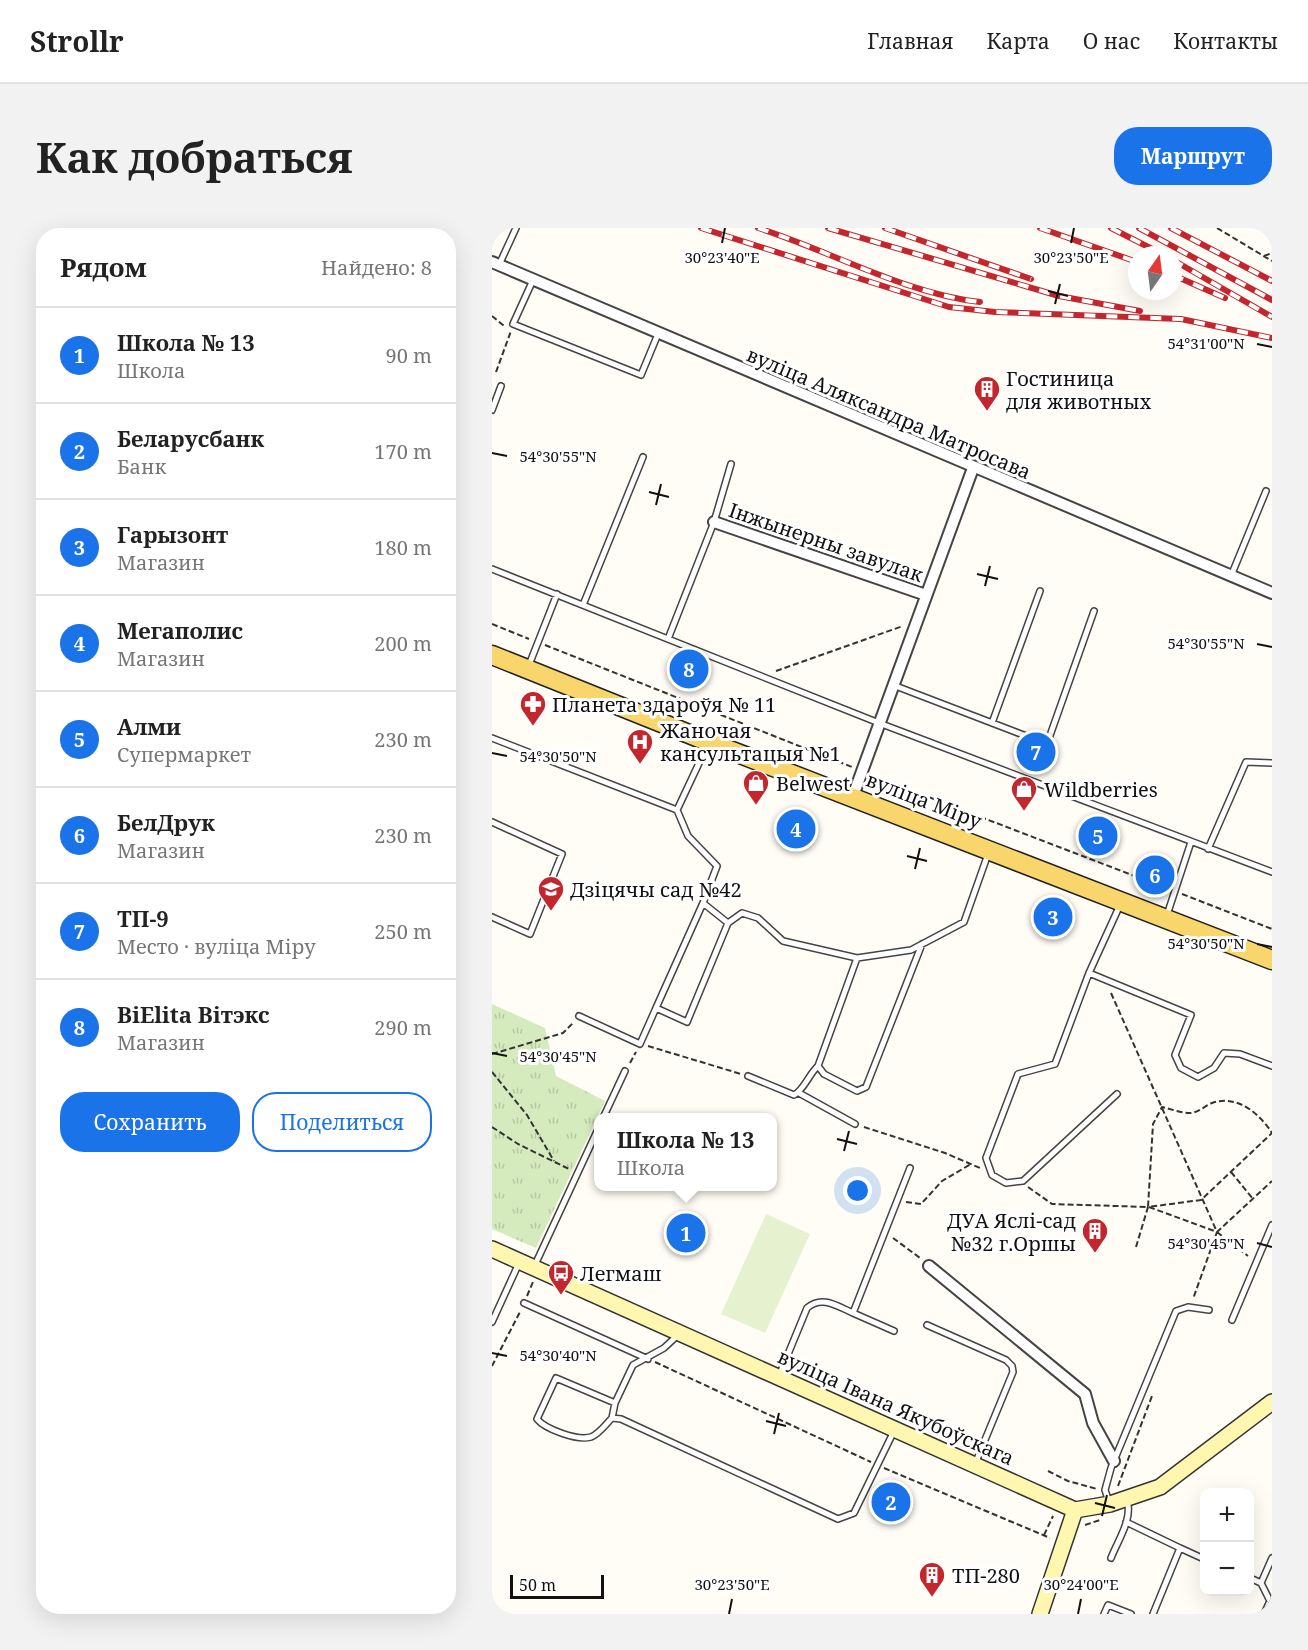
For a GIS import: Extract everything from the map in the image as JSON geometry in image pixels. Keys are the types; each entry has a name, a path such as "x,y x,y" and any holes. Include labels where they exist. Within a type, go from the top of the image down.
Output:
{"main road":[{"name":"вуліца Міру","path":"492,655 709,742 1272,960"}],"street":[{"name":"вуліца Аляксандра Матросава","path":"496,264 1272,593"},
{"path":"853,796 973,468"},
{"name":"Інжынерны завулак","path":"714,522 926,595"},
{"name":"вуліца Івана Якубоўскага","path":"492,1249 529,1270 682,1332 778,1378 1076,1510"},
{"path":"929,1266 1085,1394 1093,1423 1114,1461"},
{"path":"1040,1614 1062,1543 1076,1510 1110,1504 1160,1487 1272,1402"}],"lane":[{"path":"496,264 516,228"},
{"path":"533,280 513,324 641,375 658,334"},
{"path":"492,410 501,386"},
{"path":"583,605 643,457"},
{"path":"668,639 714,522 731,464"},
{"path":"1231,576 1266,491"},
{"path":"492,569 879,723 1272,872"},
{"path":"992,723 1040,591"},
{"path":"528,669 557,594"},
{"path":"893,685 1047,744 1094,611"},
{"path":"492,738 677,810 688,836 717,866 703,903 640,1044 579,1016"},
{"path":"677,810 709,742"},
{"path":"1209,849 1246,762 1272,763"},
{"path":"492,822 562,854 530,934 492,917"},
{"path":"1166,918 1191,842"},
{"path":"656,1008 687,1022 728,923 742,912 758,918 783,941 857,958 910,950 964,922 989,849"},
{"path":"1117,1094 1023,1181 1006,1183 992,1174 986,1158 1018,1074 1055,1064 1089,973 1121,900"},
{"path":"703,903 728,923"},
{"path":"818,1066 824,1074 857,1091 866,1087 922,944"},
{"path":"748,1076 794,1095 799,1093 808,1075 818,1066 857,958"},
{"path":"1089,973 1191,1015 1175,1055 1181,1068 1198,1077 1214,1068 1224,1053 1240,1054 1272,1066"},
{"path":"605,1113 625,1071"},
{"path":"799,1093 855,1124"},
{"path":"492,1322 529,1270 594,1137"},
{"path":"853,1313 910,1168"},
{"path":"1232,1320 1272,1225"},
{"path":"778,1378 807,1308 814,1302 825,1301 894,1330"},
{"path":"524,1304 648,1359"},
{"path":"1110,1504 1105,1490 1114,1461 1176,1311 1188,1306 1209,1310"},
{"path":"927,1325 1006,1360 1012,1366 1013,1372 974,1465"},
{"path":"615,1403 556,1378 537,1419 558,1431 587,1438 593,1436 612,1418 615,1403 633,1365 648,1359 682,1332"},
{"path":"612,1418 621,1419 838,1519 854,1513 895,1430"},
{"path":"1111,1558 1130,1510 1126,1498"},
{"path":"1126,1522 1200,1557"},
{"path":"1154,1614 1180,1548"},
{"path":"1261,1582 1272,1558"},
{"path":"1254,1579 1261,1582 1270,1601 1264,1614"},
{"path":"1104,1614 1108,1605 1131,1614"}],"path":[{"path":"1217,228 1272,261"},
{"path":"1264,256 1272,253"},
{"path":"492,316 511,332 496,372"},
{"path":"761,677 917,621"},
{"path":"492,624 862,771 1272,929"},
{"path":"1105,979 1217,1232"},
{"path":"492,1054 563,1033 579,1016"},
{"path":"625,1071 640,1044 748,1076"},
{"path":"492,1072 527,1115 554,1161"},
{"path":"1023,1181 1030,1189 1052,1204 1148,1207 1201,1200 1272,1133 1255,1113 1232,1102 1215,1102 1192,1113 1162,1107"},
{"path":"1136,1247 1148,1207 1153,1124 1162,1107"},
{"path":"855,1124 971,1164 992,1174"},
{"path":"492,1127 577,1173"},
{"path":"897,1200 921,1204 942,1181 971,1164"},
{"path":"1231,1172 1253,1199"},
{"path":"1188,1306 1197,1293 1217,1232 1272,1181"},
{"path":"1148,1207 1217,1232 1256,1262"},
{"path":"885,1232 929,1266"},
{"path":"492,1366 524,1304 529,1270"},
{"path":"648,1359 877,1465 1062,1543"},
{"path":"1044,1535 1054,1512"}],"green space":[{"path":"492,1004 545,1028 556,1076 605,1101 599,1113 594,1113 594,1124 536,1248 492,1229"},
{"path":"766,1214 810,1234 765,1333 721,1314"}],"railway":[{"path":"701,228 949,307 995,312 1181,319 1272,338"},
{"path":"758,228 895,281 951,297 980,302"},
{"path":"828,228 1059,296 1140,311"},
{"path":"885,228 1031,279"},
{"path":"1040,228 1128,259"},
{"path":"1111,228 1146,246"},
{"path":"1139,228 1272,300"},
{"path":"1171,228 1272,281"},
{"path":"1182,265 1272,317"},
{"path":"1182,279 1225,298"}],"place":[{"name":"Гостиница для животных","path":"987,412"},
{"name":"ВiElita Вітэкс","path":"689,669"},
{"name":"Планета здароўя № 11","path":"533,727"},
{"name":"ТП-9","path":"1036,752"},
{"name":"Жаночая кансультацыя №1","path":"640,765"},
{"name":"Belwest","path":"756,806"},
{"name":"Wildberries","path":"1024,812"},
{"name":"Мегаполис","path":"796,829"},
{"name":"Алми","path":"1098,836"},
{"name":"БелДрук","path":"1155,875"},
{"name":"Дзіцячы сад №42","path":"551,912"},
{"name":"Гарызонт","path":"1053,917"},
{"name":"Школа № 13","path":"686,1233"},
{"name":"ДУА Яслі-сад №32 г.Оршы","path":"1095,1254"},
{"name":"Легмаш","path":"561,1296"},
{"name":"Беларусбанк","path":"891,1502"},
{"name":"ТП-280","path":"932,1598"}]}
